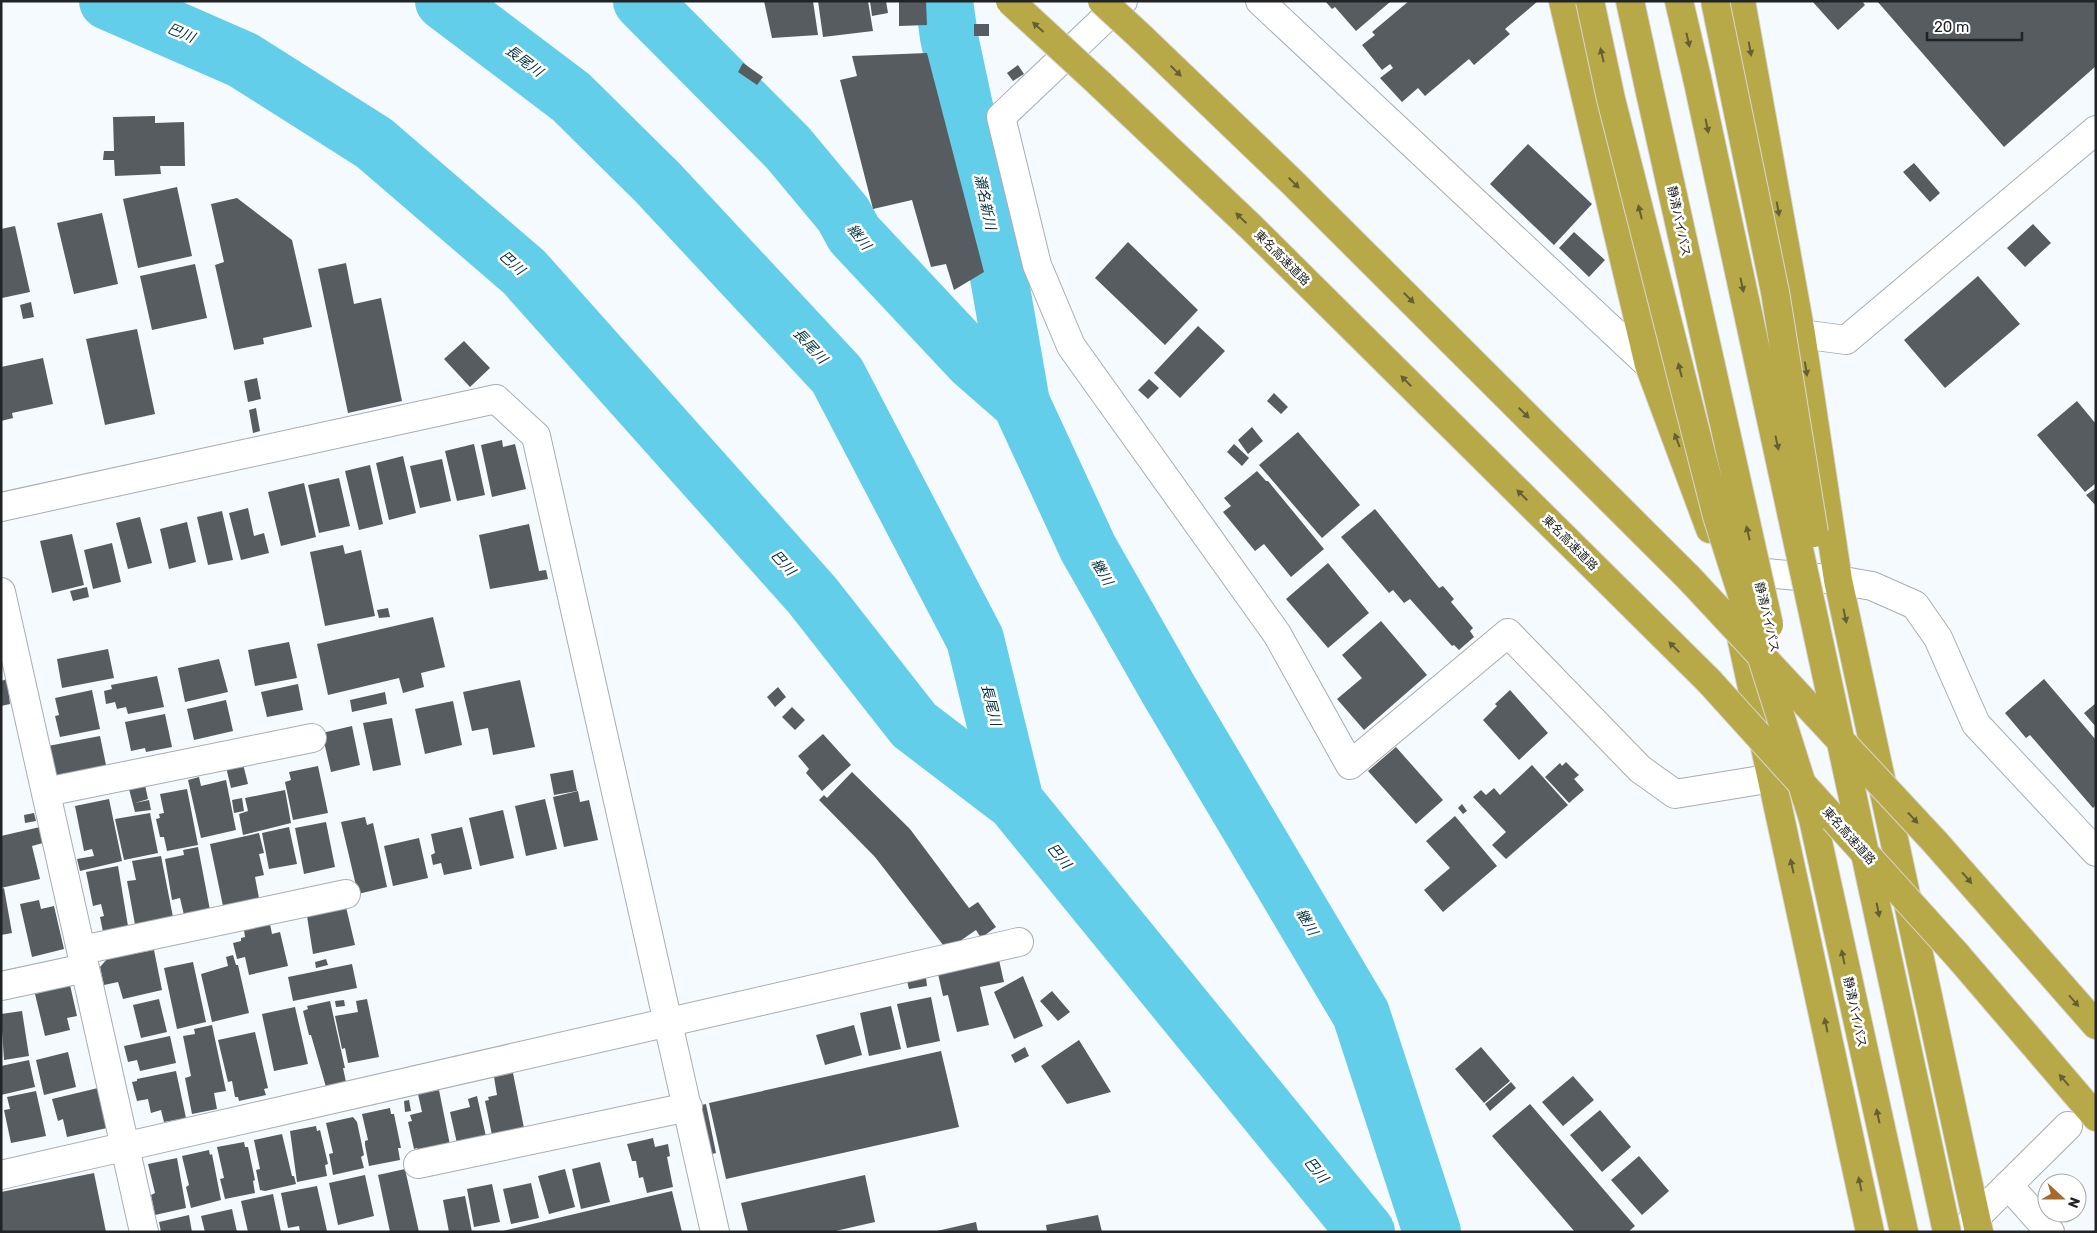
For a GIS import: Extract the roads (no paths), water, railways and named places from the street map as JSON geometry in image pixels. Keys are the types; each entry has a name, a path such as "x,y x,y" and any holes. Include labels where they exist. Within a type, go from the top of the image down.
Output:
{"highway":[{"name":"東名高速道路","path":"1010,1 1251,227 1709,681 1957,955 2096,1117"},
{"path":"1102,1 1292,181 1689,578 1935,842 2096,1025"},
{"path":"1563,1 1649,365 1726,570 1773,778 1870,1232"},
{"path":"1590,1 1612,99 1717,516 1813,819"},
{"name":"静清バイパス","path":"1630,1 1904,1232"},
{"path":"1680,1 1860,822 1907,1056 1947,1232"},
{"path":"1714,1 1776,292 1860,822"},
{"path":"1741,1 1801,334 1838,580 1971,1227"}],"street":[{"path":"1122,1 1001,117 1037,265 1071,346 1277,634 1350,765 1508,633 1640,769 1675,794 1773,778"},
{"path":"1260,1 1649,365"},
{"path":"1801,334 1846,340 2096,130"},
{"path":"1,507 496,399 536,436 715,1232"},
{"path":"1726,570 1838,580 1872,586 1915,605 1938,638 1976,724 2096,852"},
{"path":"1,592 144,1232"},
{"path":"46,792 312,738"},
{"path":"1,986 84,959 346,894"},
{"path":"1,1175 1019,942"},
{"path":"418,1164 688,1107"},
{"path":"1971,1227 2008,1186 2068,1126"},
{"path":"2008,1186 2050,1232"}],"waterway":[{"name":"巴川","path":"108,1 243,60 374,143 524,272 812,595 914,725 1015,802 1366,1232"},
{"name":"長尾川","path":"444,1 571,97 658,183 837,375 975,639 1015,802"},
{"name":"継川","path":"642,1 788,148 843,214 854,234 973,361 1021,403 1088,548 1167,687 1361,1014 1432,1232"},
{"name":"瀬名新川","path":"944,1 949,37 992,237 1021,403"}]}
